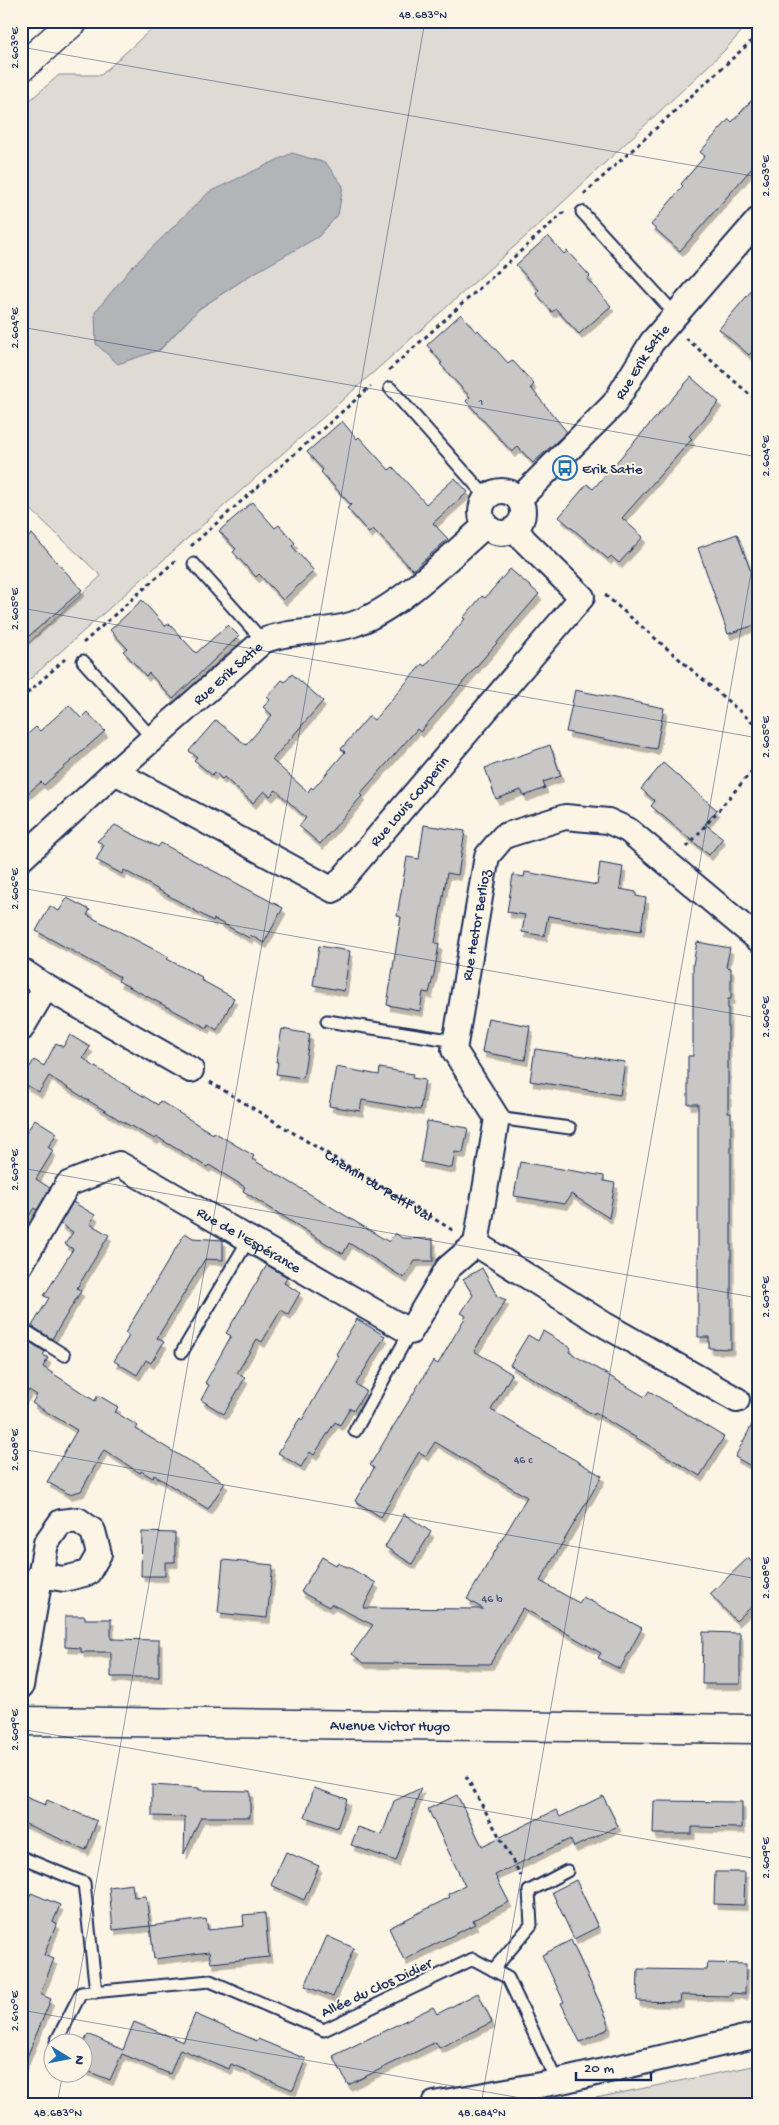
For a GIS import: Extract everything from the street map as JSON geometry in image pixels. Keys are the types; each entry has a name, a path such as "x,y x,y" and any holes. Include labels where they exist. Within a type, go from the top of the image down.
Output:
{"main road":[{"path":"21,68 74,21"},
{"name":"Avenue Victor Hugo","path":"21,1721 758,1729"}],"street":[{"name":"Rue Erik Satie","path":"519,499 614,404 652,342 758,220"},
{"path":"501,490 514,494 519,499 523,511 522,518 516,528 510,532 497,532 486,525 481,513 482,506 489,495 501,490"},
{"name":"Rue Erik Satie","path":"21,859 115,772 263,641 278,635 352,625 377,614 396,602 486,525"},
{"path":"516,528 524,540 582,597"},
{"name":"Rue Louis Couperin","path":"115,772 333,890 582,597"},
{"name":"Rue Hector Berlioz","path":"497,1118 454,1050 487,856 504,836 565,817 608,821 628,830 758,940"},
{"path":"21,970 46,987 191,1070"},
{"path":"21,1029 46,987"},
{"path":"410,1332 448,1268 476,1244 497,1118"},
{"name":"Rue de l'Espérance","path":"21,1264 68,1184 118,1164 410,1332"},
{"path":"476,1244 605,1325 737,1400"},
{"path":"21,1686 39,1575"},
{"path":"434,2104 557,2082 758,2035"}],"lane":[{"path":"582,212 672,318"},
{"path":"390,388 481,491 489,495"},
{"path":"194,564 263,641"},
{"path":"83,661 153,739"},
{"path":"327,1021 456,1041"},
{"path":"497,1118 570,1128"},
{"path":"182,1352 249,1239"},
{"path":"21,1328 64,1354"},
{"path":"356,1431 410,1332"},
{"path":"21,1857 84,1883 96,1992"},
{"path":"493,1970 531,1925 529,1891 567,1871"},
{"name":"Allée du Clos Didier","path":"61,2032 81,1994 210,1981 324,2030 473,1958 508,1978 557,2082"}],"path":[{"path":"672,318 712,363 758,402"},
{"path":"582,597 605,595 758,727"},
{"path":"671,866 758,764"},
{"name":"Chemin du Petit Val","path":"191,1070 476,1244"},
{"path":"466,1776 529,1891"}],"shaded area":[{"path":"160,21 751,21 724,51 543,221 21,687 21,650 101,576 21,500 21,108 59,75 101,75","holes":["326,163 249,276 199,309 159,351"]},
{"path":"292,153 326,163 343,186 338,215 318,237 249,276 199,309 159,350 118,364 96,344 95,312 132,267 209,192"},
{"path":"758,2065 758,2104 566,2104"}],"building":[{"path":"758,93 758,161 680,251 651,225 683,186 681,184 705,156 700,152 729,119 732,122"},
{"path":"548,236 564,254 567,251 590,276 587,279 611,306 579,334 556,309 552,312 536,293 539,290 516,265"},
{"path":"758,283 758,345 749,355 719,329"},
{"path":"461,314 476,332 478,330 508,363 512,360 534,384 531,388 567,432 533,463 518,447 512,452 466,401 470,397 440,364 442,363 427,345"},
{"path":"691,377 719,402 689,436 692,439 622,518 643,537 619,563 611,556 608,559 559,517 587,484 593,489"},
{"path":"342,421 357,439 359,437 389,470 393,467 426,504 455,478 468,492 433,523 448,539 413,570 373,529 369,533 347,508 351,505 321,472 323,470 307,452"},
{"path":"252,502 275,528 279,525 295,543 292,546 314,571 283,600 259,574 256,577 233,552 236,549 219,531"},
{"path":"32,534 82,590 21,643 21,543"},
{"path":"737,534 758,591 758,624 728,634 698,548"},
{"path":"510,569 539,594 420,732 417,729 360,794 362,796 320,844 299,826 306,818 276,790 270,796 264,791 253,803 224,777 222,779 215,772 212,775 194,760 197,757 189,751 216,720 246,745 272,715 263,707 270,700 267,697 282,680 285,682 292,674 323,701 272,760 308,792 311,787 313,789 345,752 341,749 369,716 374,720 422,664 425,666 482,596 485,598"},
{"path":"142,600 165,626 169,624 196,653 228,625 239,636 173,699 149,673 146,676 123,651 127,648 110,630"},
{"path":"575,690 664,708 656,749 566,732"},
{"path":"69,705 81,718 87,712 105,731 44,785 41,782 21,799 21,740 36,727 40,731"},
{"path":"550,745 561,776 543,782 545,788 524,796 521,790 496,799 485,768"},
{"path":"663,763 717,810 705,824 723,838 709,855 651,806 655,801 641,789"},
{"path":"115,825 158,847 161,843 283,908 264,943 250,935 249,938 214,919 213,921 124,870 122,874 96,860 104,845 97,841"},
{"path":"424,825 465,831 458,875 447,873 435,943 439,944 434,974 429,993 423,992 420,1011 387,1005 401,917 397,916 407,857 419,859"},
{"path":"600,863 623,867 620,889 636,892 636,896 646,898 641,931 548,916 544,936 522,932 525,915 507,912 513,875 524,877 525,872 597,885"},
{"path":"67,898 90,910 87,915 169,957 167,959 202,977 201,980 234,998 217,1030 208,1024 207,1028 118,981 120,977 36,931 50,906 59,911"},
{"path":"697,942 730,948 726,967 731,968 731,999 728,999 728,1113 731,1113 731,1349 709,1348 709,1337 698,1337 698,1104 688,1104 688,1056 693,1056 693,965"},
{"path":"319,946 350,951 344,991 313,985"},
{"path":"488,1018 530,1026 525,1060 482,1052"},
{"path":"282,1029 310,1034 303,1078 276,1074 278,1062 276,1062"},
{"path":"70,1035 90,1047 83,1058 92,1065 158,1105 160,1101 213,1134 214,1132 254,1156 252,1159 389,1242 395,1233 402,1238 433,1239 433,1261 415,1261 404,1278 349,1243 343,1254 243,1191 245,1187 209,1165 207,1167 157,1137 155,1139 123,1122 49,1076 39,1092 21,1082 34,1060 44,1066 56,1043 63,1047"},
{"path":"535,1049 625,1062 620,1095 530,1081"},
{"path":"336,1067 379,1075 380,1068 413,1074 412,1078 425,1080 420,1110 362,1100 360,1111 329,1106"},
{"path":"35,1119 57,1133 48,1147 53,1151 36,1179 50,1188 37,1210 34,1208 21,1228 21,1141"},
{"path":"427,1121 468,1128 463,1153 455,1152 452,1168 420,1162"},
{"path":"520,1162 604,1176 604,1181 615,1183 609,1218 571,1194 565,1204 514,1196"},
{"path":"73,1202 95,1215 90,1224 109,1235 77,1288 81,1291 52,1339 32,1326 49,1298 44,1296 73,1249 65,1244 73,1232 60,1224"},
{"path":"185,1233 193,1238 223,1240 223,1260 205,1259 157,1338 164,1342 151,1363 146,1360 137,1375 114,1361 129,1336 125,1333"},
{"path":"267,1265 287,1277 284,1283 300,1293 288,1314 281,1310 262,1342 257,1339 237,1373 245,1378 224,1414 201,1400 209,1385 205,1383 231,1336 226,1333"},
{"path":"482,1268 497,1296 506,1300 474,1351 512,1374 491,1410 602,1476 540,1581 579,1603 583,1597 642,1628 620,1669 598,1658 601,1653 523,1608 490,1664 364,1663 352,1654 373,1625 331,1604 329,1607 301,1592 322,1557 336,1565 337,1563 350,1568 376,1583 363,1608 483,1609 467,1599 527,1497 435,1442 426,1456 419,1452 381,1517 355,1501 374,1468 370,1465 433,1361 438,1364 466,1316 461,1313 473,1295 463,1279"},
{"path":"357,1319 385,1336 356,1384 366,1391 354,1410 350,1408 340,1425 335,1422 314,1455 310,1452 301,1467 278,1453 300,1418 302,1420 339,1356 336,1354"},
{"path":"543,1331 571,1348 569,1352 645,1397 649,1391 724,1437 700,1476 510,1365 528,1335 538,1341"},
{"path":"25,1339 45,1352 43,1355 48,1358 43,1367 95,1401 98,1395 118,1407 115,1412 138,1426 136,1429 225,1483 208,1509 154,1475 153,1478 141,1471 140,1473 104,1450 81,1491 69,1494 47,1482 77,1430 32,1403 37,1395 29,1390 21,1402 21,1342"},
{"path":"758,1413 758,1470 735,1457"},
{"path":"404,1514 431,1532 412,1564 385,1547"},
{"path":"142,1532 175,1533 175,1562 165,1562 165,1576 141,1576"},
{"path":"748,1558 758,1569 758,1601 736,1621 710,1594"},
{"path":"223,1560 273,1565 267,1618 218,1613"},
{"path":"65,1616 85,1616 85,1619 111,1619 111,1639 159,1640 159,1677 111,1677 111,1652 81,1652 81,1648 65,1647"},
{"path":"703,1632 740,1633 740,1684 702,1684"},
{"path":"152,1785 199,1788 199,1790 250,1791 250,1817 201,1817 184,1854 185,1817 152,1816"},
{"path":"314,1788 347,1799 337,1828 305,1817"},
{"path":"421,1788 396,1861 351,1845 358,1827 382,1835 394,1801"},
{"path":"21,1795 45,1805 47,1800 97,1821 86,1850 21,1822"},
{"path":"457,1795 482,1846 556,1810 560,1817 603,1796 618,1826 574,1847 570,1839 495,1875 509,1902 473,1920 475,1924 404,1960 389,1928 450,1897 448,1894 465,1886 428,1809"},
{"path":"654,1801 742,1802 742,1828 692,1827 692,1834 653,1834"},
{"path":"286,1852 319,1866 304,1900 271,1885"},
{"path":"715,1872 745,1872 744,1905 714,1904"},
{"path":"576,1880 598,1927 574,1939 552,1892"},
{"path":"132,1884 134,1897 146,1896 150,1926 113,1930 109,1887"},
{"path":"31,1893 60,1905 53,1922 57,1923 44,1955 54,1959 40,1994 51,1999 22,2069 21,1915"},
{"path":"265,1913 269,1957 211,1963 209,1952 154,1959 150,1926 206,1919 208,1930 244,1926 243,1915"},
{"path":"327,1936 354,1948 333,1997 305,1986"},
{"path":"571,1940 608,2021 608,2029 580,2042 561,2003 564,2002 542,1955"},
{"path":"708,1963 746,1964 745,1994 731,1993 731,1996 681,1995 680,2002 637,2001 638,1969 707,1970"},
{"path":"478,1993 492,2022 439,2048 436,2042 348,2085 333,2056 433,2007 437,2014"},
{"path":"195,2014 257,2041 258,2039 306,2059 293,2090 231,2064 229,2069 180,2049 170,2074 122,2054 110,2080 92,2073 92,2036 123,2050 134,2022 183,2042"}],"place":[{"name":"Erik Satie","path":"565,468"}]}
